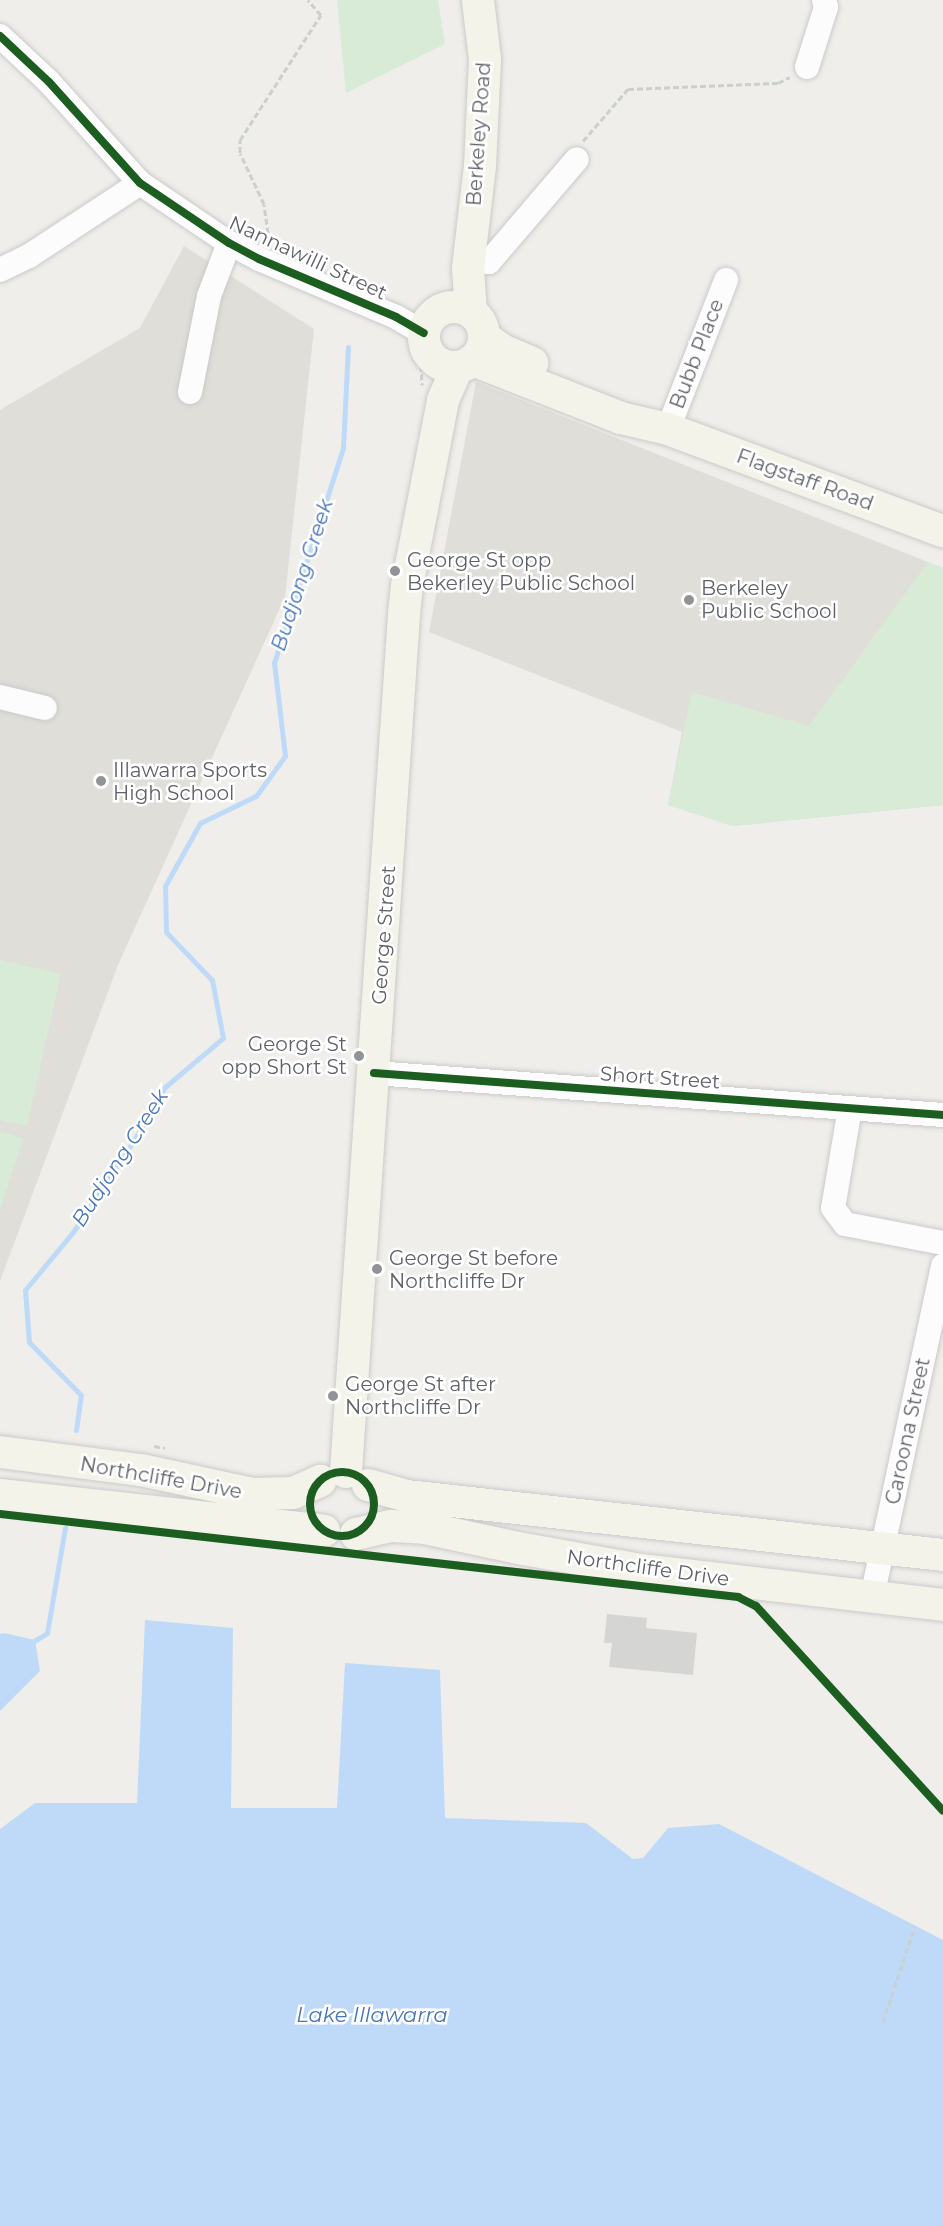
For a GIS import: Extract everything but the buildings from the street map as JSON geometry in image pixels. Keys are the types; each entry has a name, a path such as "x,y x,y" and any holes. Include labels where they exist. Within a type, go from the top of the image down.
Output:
{"main road":[{"name":"Berkeley Road","path":"449,338 469,264 480,166 485,59 478,0"},
{"name":"George Street","path":"344,1479 406,595 432,395 449,338"},
{"name":"Flagstaff Road","path":"449,338 502,350 627,404 668,429 943,531"},
{"name":"Northcliffe Drive","path":"0,1452 141,1470 253,1494 293,1493 344,1479"},
{"path":"344,1479 375,1502 374,1512 364,1528 356,1534 339,1536 324,1531 317,1524 310,1507 314,1489 344,1479 407,1496 943,1554"},
{"name":"Northcliffe Drive","path":"0,1495 324,1531"},
{"name":"Northcliffe Drive","path":"356,1534 392,1526 425,1528 518,1548 641,1570 943,1605"}],"street":[{"path":"807,67 826,7 824,0"},
{"name":"Nannawilli Street","path":"0,36 49,82 140,183 229,243 259,259 449,338"},
{"path":"469,264 489,262 577,159"},
{"path":"0,270 29,256 140,183"},
{"path":"190,392 209,296 229,243"},
{"name":"Bubb Place","path":"668,429 726,280"},
{"path":"0,697 45,708"},
{"name":"Short Street","path":"374,1073 943,1115"},
{"path":"850,1108 833,1208 845,1224 943,1243"},
{"name":"Caroona Street","path":"872,1597 940,1299 943,1266"}],"path":[{"path":"259,259 268,233 264,204 240,153 240,140 321,15 308,0"},
{"path":"577,159 577,147 627,89 778,83 807,67"},
{"path":"432,395 421,365 449,338"},
{"path":"883,2022 915,1926"}],"shaded area":[{"name":"Illawarra Sports High School","path":"184,246 314,329 285,597 118,965 0,1281 0,410 140,328"},
{"name":"Berkeley Public School","path":"476,382 943,568 943,805 733,826 668,805 682,732 429,632"}],"green space":[{"path":"337,0 438,0 445,44 346,93"},
{"path":"928,562 943,568 943,805 733,826 668,805 692,692 809,726"},
{"path":"0,960 61,974 27,1126 0,1120"},
{"path":"0,1132 23,1138 0,1210"}],"water":[{"name":"Lake Illawarra","path":"145,1620 233,1628 231,1808 337,1808 345,1663 440,1670 445,1818 586,1823 633,1859 643,1858 668,1828 719,1824 943,1940 943,2226 0,2226 0,1829 35,1803 137,1803"},
{"path":"0,1634 35,1640 40,1671 0,1711"}],"waterway":[{"name":"Budjong Creek","path":"76,1430 81,1395 29,1342 25,1290 73,1232 134,1140 165,1087 223,1038 212,980 166,932 165,886 200,823 256,796 285,756 274,663 343,448 348,347"},
{"name":"Budjong Creek","path":"29,1644 47,1633 65,1528"}],"cycle path":[{"path":"0,36 49,82 140,183 229,243 259,259 396,317 424,333"},
{"path":"374,1073 943,1115"},
{"path":"336,1472 348,1472 365,1481 372,1492 374,1504 372,1516 365,1527 348,1536 336,1536 324,1531 315,1522 310,1510 310,1498 315,1486 324,1477 336,1472"},
{"path":"0,1514 738,1597 756,1606 943,1811"}],"place":[{"name":"George St opp Bekerley Public School","path":"395,571"},
{"name":"Berkeley Public School","path":"689,600"},
{"name":"Illawarra Sports High School","path":"101,781"},
{"name":"George St opp Short St","path":"359,1056"},
{"name":"George St before Northcliffe Dr","path":"377,1269"},
{"name":"George St after Northcliffe Dr","path":"333,1396"}]}
